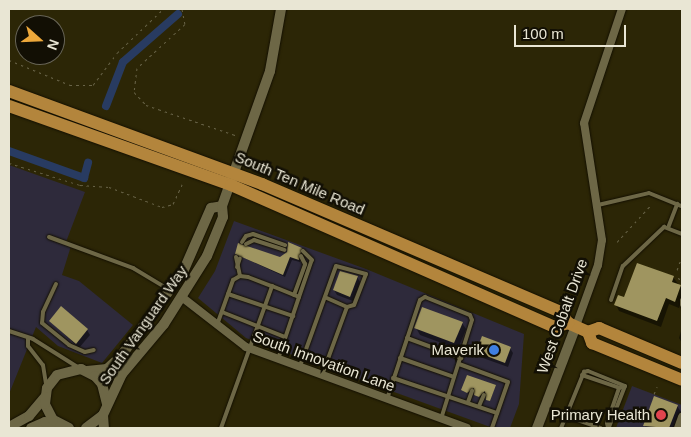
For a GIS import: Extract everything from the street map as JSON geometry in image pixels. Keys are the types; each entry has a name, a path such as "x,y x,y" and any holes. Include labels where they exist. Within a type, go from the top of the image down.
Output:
{"main road":[{"name":"South Ten Mile Road","path":"9,91 233,179 554,327 599,328 682,363"},
{"name":"South Ten Mile Road","path":"9,106 233,179"},
{"path":"577,327 592,342 682,380"}],"street":[{"name":"South Vanguard Way","path":"105,410 122,374 183,298 207,256 224,217 222,206 270,71 281,9"},
{"name":"West Cobalt Drive","path":"537,428 577,327 600,256 602,240 598,205 585,142 584,123 622,9"},
{"name":"South Vanguard Way","path":"46,392 58,375 84,370 107,369 122,356 171,290 195,247 211,208 222,206"},
{"name":"South Innovation Lane","path":"183,298 236,342 467,428"},
{"path":"84,370 102,384 105,410 104,428"},
{"path":"46,392 46,410 64,427"},
{"path":"9,427 29,416 46,392"},
{"path":"86,428 105,410"},
{"path":"678,428 682,417"},
{"path":"31,428 45,422 64,427"}],"lane":[{"path":"598,205 649,194 682,206"},
{"path":"668,228 677,204"},
{"path":"611,300 622,266 664,227 682,234"},
{"path":"244,243 246,236 254,234 284,248"},
{"path":"49,237 133,268 171,290"},
{"path":"278,359 312,260 302,254 305,264 294,295"},
{"path":"238,257 237,267 240,276"},
{"path":"300,366 336,266 366,274 354,304 347,307 325,298"},
{"path":"240,276 299,297"},
{"path":"217,326 234,280 240,276"},
{"path":"56,284 43,312 42,323 69,345 85,352 94,350"},
{"path":"221,428 272,286"},
{"path":"228,294 293,316"},
{"path":"386,399 420,300 425,298 470,315 470,328 441,419"},
{"path":"682,300 682,305"},
{"path":"322,375 347,307"},
{"path":"222,312 286,337"},
{"path":"9,331 28,338 84,370"},
{"path":"28,338 28,346 43,365 46,392"},
{"path":"407,338 461,358"},
{"path":"400,358 454,377"},
{"path":"459,364 479,371 490,378 508,382 492,428"},
{"path":"477,376 479,371"},
{"path":"561,428 582,375 588,371 625,386"},
{"path":"582,375 619,388 625,386"},
{"path":"394,378 497,413"},
{"path":"609,428 625,386"},
{"path":"609,428 612,409 619,388"},
{"path":"468,402 472,391"},
{"path":"479,406 484,395"},
{"path":"612,409 617,411"},
{"path":"566,416 601,428"}],"path":[{"path":"9,60 70,85 93,85 117,53 163,9"},
{"path":"182,9 185,24 138,68 134,92 146,105 240,137"},
{"path":"9,163 80,185 110,187 162,207 173,204 183,183"},
{"path":"617,242 651,205"},
{"path":"676,270 681,259"},
{"path":"678,278 682,280"},
{"path":"654,394 657,386"}],"shaded area":[{"path":"9,165 85,192 66,242 71,246 62,275 79,281 133,325 102,363 58,346 36,327 9,394"},
{"path":"234,221 366,269 524,334 519,404 510,428 493,428 246,338 198,298 215,271"},
{"path":"632,386 682,405 682,428 616,428"}],"building":[{"path":"288,242 302,248 299,260 290,257 283,275 235,254 238,243 280,257 287,252"},
{"path":"637,263 674,276 672,282 681,285 675,302 666,298 657,321 614,305 618,295 624,297"},
{"path":"340,271 358,276 350,297 333,290"},
{"path":"61,306 88,329 76,344 49,321"},
{"path":"422,307 463,322 454,343 414,328"},
{"name":"Maverik","path":"482,336 511,347 505,363 476,352"},
{"path":"467,375 496,385 490,401 486,400 485,391 479,397 474,395 474,388 467,393 461,390"},
{"name":"Primary Health","path":"654,396 678,405 669,428 643,426"}],"waterway":[{"path":"106,106 123,62 178,14"},
{"path":"9,151 84,178 88,163"}],"place":[{"name":"Maverik","path":"494,350"},
{"name":"Primary Health","path":"661,415"}]}
